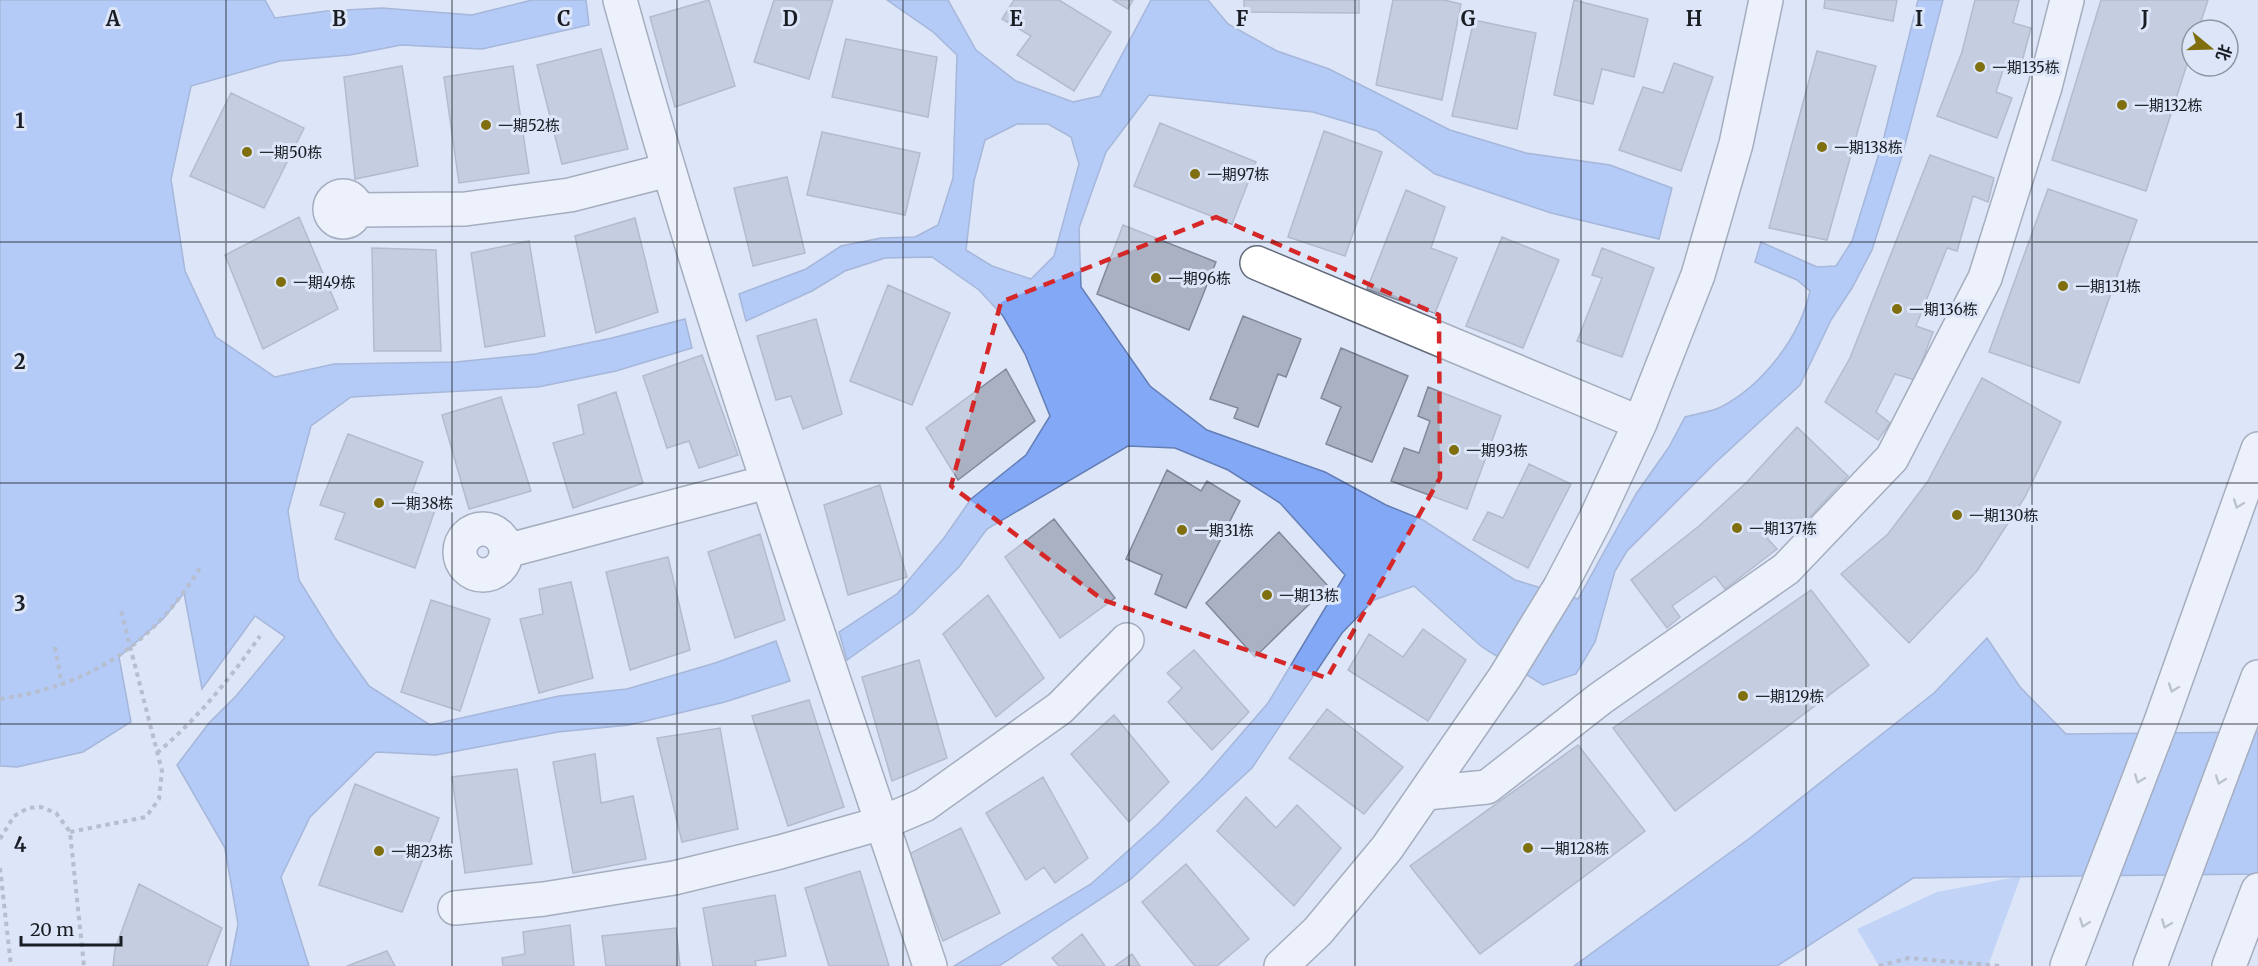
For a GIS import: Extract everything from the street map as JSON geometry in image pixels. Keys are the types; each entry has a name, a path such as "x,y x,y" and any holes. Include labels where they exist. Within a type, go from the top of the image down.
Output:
{"main road":[{"path":"620,0 668,170 767,482 930,966"},
{"path":"1281,966 1318,931 1388,848 1505,677 1560,587 1594,522 1640,423 1698,275 1736,144 1766,0"},
{"path":"1426,793 1486,787 1601,698 1786,570 1892,458 1985,278 2045,87 2067,0"},
{"path":"356,210 465,209 570,195 668,170"},
{"path":"1257,263 1640,423"},
{"path":"2067,966 2160,724 2258,449"},
{"path":"506,552 767,482"},
{"path":"455,908 544,899 674,878 780,852 882,823 924,805 1060,708 1127,640"},
{"path":"2241,726 2258,665"},
{"path":"2150,966 2258,677"},
{"path":"2229,966 2254,899"}],"path":[{"path":"0,699 36,694 62,686 119,657 161,621 201,566"},
{"path":"70,832 146,817 159,799 162,771 121,610"},
{"path":"157,753 190,724 212,700 260,636"},
{"path":"55,647 62,686"},
{"path":"0,839 14,816 28,808 41,807 56,813 70,832 84,966"},
{"path":"0,868 11,966"},
{"path":"1879,966 1909,958 2000,966"}],"highlighted area":[{"path":"1216,217 1439,315 1440,478 1327,678 1103,600 951,486 1001,302"}],"shaded area":[{"path":"0,0 265,0 275,18 327,11 382,8 472,15 532,0 586,0 589,25 482,49 401,45 350,55 280,61 191,86 171,179 185,271 216,337 275,377 334,364 456,362 535,354 612,338 685,319 692,348 616,371 538,387 351,397 311,426 288,511 299,580 335,638 369,686 430,725 559,696 627,689 715,663 776,641 790,681 725,702 629,725 558,732 436,755 376,752 310,817 281,877 309,966 230,966 238,924 225,848 177,765 209,723 236,696 285,637 255,616 202,689 184,593 163,619 119,657 131,722 83,752 17,767 0,766"},
{"path":"887,0 948,0 976,50 1016,81 1073,102 1100,96 1151,0 1208,0 1228,24 1277,51 1329,69 1450,130 1526,153 1610,165 1672,188 1659,239 1551,213 1435,174 1377,131 1313,112 1149,95 1106,152 1079,228 1081,287 1150,386 1207,430 1325,472 1386,505 1423,520 1515,580 1578,599 1636,494 1669,447 1685,417 1721,407 1751,386 1777,358 1798,325 1810,291 1797,280 1755,262 1761,242 1817,267 1836,266 1852,241 1884,137 1918,0 1943,0 1902,156 1872,250 1852,288 1831,320 1800,385 1715,463 1627,551 1615,571 1595,642 1576,674 1543,685 1482,647 1414,586 1374,600 1342,633 1252,768 1131,879 999,966 954,966 1091,884 1159,823 1204,777 1268,703 1345,575 1280,503 1228,470 1175,448 1128,446 987,529 959,567 913,613 847,660 839,632 897,594 944,538 971,499 1026,455 1050,416 1025,354 1003,316 979,290 932,257 885,258 845,271 812,291 746,321 739,294 806,269 841,246 881,238 915,237 938,225 953,178 957,55 933,32","holes":["1017,124 1048,124 1071,137 1079,164 1054,256 1031,279 992,266 966,250 974,181 985,140"]},
{"path":"1987,638 2020,687 2066,734 2258,732 2258,874 1913,878 1777,966 1574,966 1750,838 1934,693"},
{"path":"2021,876 1988,966 1879,966 1857,929 1937,892"}],"building":[{"path":"709,0 735,86 675,107 650,17"},
{"path":"774,0 833,0 809,79 754,62"},
{"path":"1014,0 1059,0 1111,32 1074,91 1017,55 1031,36 1002,19"},
{"path":"1113,0 1133,0 1128,9"},
{"path":"1244,0 1359,0 1359,13 1244,12"},
{"path":"1393,0 1444,0 1461,4 1442,100 1376,85"},
{"path":"1574,0 1648,19 1634,77 1602,69 1593,104 1554,95"},
{"path":"1825,0 1897,0 1893,21 1824,8"},
{"name":"一期135栋","path":"1975,0 2019,0 2013,23 2031,28 2020,69 2005,64 1996,92 2012,98 1997,138 1937,116 1962,52"},
{"name":"一期132栋","path":"2101,0 2208,0 2202,18 2180,18 2180,78 2183,78 2146,191 2052,160"},
{"path":"1474,20 1536,33 1517,129 1452,116"},
{"path":"846,39 937,57 928,117 832,97"},
{"path":"601,49 628,149 562,164 537,65"},
{"name":"一期138栋","path":"1817,51 1876,66 1827,240 1769,228"},
{"path":"1674,63 1713,77 1681,171 1619,150 1643,87 1663,93"},
{"path":"402,66 418,166 355,179 344,77"},
{"name":"一期52栋","path":"513,66 529,173 459,183 444,77"},
{"name":"一期50栋","path":"231,93 304,128 264,208 190,176"},
{"name":"一期97栋","path":"1160,123 1256,162 1232,224 1134,186"},
{"path":"1324,131 1382,152 1345,256 1288,237"},
{"path":"822,132 920,153 905,215 807,195"},
{"name":"一期136栋","path":"1930,155 1994,178 1988,202 1973,196 1957,251 1947,248 1916,326 1933,332 1915,380 1895,374 1876,412 1890,423 1878,440 1825,402 1850,358"},
{"path":"787,177 805,253 753,266 734,188"},
{"name":"一期131栋","path":"2048,189 2137,220 2079,383 1989,352"},
{"path":"1406,190 1445,207 1431,248 1457,258 1435,313 1367,289"},
{"name":"一期49栋","path":"299,217 338,309 263,349 225,255"},
{"path":"635,218 658,312 596,333 575,236"},
{"name":"一期96栋","path":"1123,225 1216,262 1189,330 1097,294"},
{"path":"1502,237 1559,260 1523,348 1466,326"},
{"path":"529,241 545,336 485,347 471,253"},
{"path":"372,248 436,250 441,351 374,351"},
{"path":"1602,248 1654,268 1622,357 1577,341 1602,278 1592,275"},
{"path":"888,285 950,313 912,405 850,381"},
{"path":"1243,316 1301,339 1286,377 1278,374 1258,427 1234,418 1238,408 1210,399"},
{"path":"816,319 842,414 803,429 791,396 776,400 757,336"},
{"path":"1341,348 1408,376 1372,462 1326,444 1341,407 1321,398"},
{"path":"702,355 738,455 699,468 689,441 667,448 643,376"},
{"path":"1006,369 1035,421 958,480 926,428"},
{"name":"一期130栋","path":"1982,378 2061,422 2025,497 1977,571 1909,643 1841,574 1888,534 1928,481"},
{"name":"一期93栋","path":"1428,387 1501,416 1467,509 1391,481 1404,448 1419,453 1430,421 1418,416"},
{"path":"616,392 643,483 573,508 553,443 584,434 578,405"},
{"path":"501,397 531,491 469,509 442,415"},
{"name":"一期137栋","path":"1797,427 1848,476 1798,530 1788,520 1767,538 1777,549 1725,589 1715,576 1672,606 1680,617 1667,628 1631,580 1699,526 1747,482"},
{"name":"一期38栋","path":"348,434 423,462 412,492 438,501 415,568 335,539 345,513 320,505"},
{"path":"1529,464 1571,484 1528,568 1473,540 1488,512 1503,518"},
{"name":"一期31栋","path":"1167,470 1201,491 1207,481 1240,501 1186,608 1155,594 1162,575 1126,559"},
{"path":"880,485 907,577 848,595 824,505"},
{"path":"1054,519 1115,598 1060,638 1005,557"},
{"name":"一期13栋","path":"1279,532 1328,586 1255,657 1206,603"},
{"path":"760,534 785,620 735,638 708,552"},
{"path":"668,557 690,650 630,670 606,572"},
{"path":"571,582 593,678 539,693 520,619 543,614 539,589"},
{"name":"一期129栋","path":"1811,590 1869,665 1675,811 1613,728"},
{"path":"988,595 1044,678 996,717 943,634"},
{"path":"431,600 490,619 460,711 401,692"},
{"path":"1423,629 1466,660 1428,721 1348,670 1369,634 1403,657"},
{"path":"1194,650 1249,712 1212,750 1168,702 1182,688 1167,673"},
{"path":"919,660 947,758 892,781 862,677"},
{"path":"809,700 844,807 788,826 752,716"},
{"path":"1327,709 1403,767 1364,814 1289,758"},
{"path":"1114,715 1169,782 1129,822 1071,754"},
{"path":"720,728 738,829 682,842 657,738"},
{"name":"一期128栋","path":"1578,745 1645,831 1480,954 1410,866"},
{"path":"595,754 601,803 633,796 646,859 573,873 553,762"},
{"path":"517,769 532,864 465,873 452,777"},
{"path":"1043,777 1088,858 1055,883 1044,867 1026,880 986,813"},
{"name":"一期23栋","path":"355,784 439,818 402,912 319,885"},
{"path":"1246,797 1276,828 1297,805 1341,848 1294,906 1217,831"},
{"path":"961,828 1000,913 943,941 909,854"},
{"path":"1186,864 1249,939 1217,966 1195,966 1142,902"},
{"path":"860,871 889,966 829,966 805,888"},
{"path":"139,884 222,928 207,966 113,966 115,949"},
{"path":"775,895 786,956 755,961 756,966 713,966 703,908"},
{"path":"570,925 574,966 503,966 502,958 525,954 523,932"},
{"path":"676,928 680,966 606,966 602,936"},
{"path":"1082,934 1105,966 1059,966 1052,958"},
{"path":"387,951 395,966 347,966"},
{"path":"1132,954 1140,966 1115,966"}],"place":[{"name":"一期135栋","path":"1980,67"},
{"name":"一期132栋","path":"2122,105"},
{"name":"一期52栋","path":"486,125"},
{"name":"一期138栋","path":"1822,147"},
{"name":"一期50栋","path":"247,152"},
{"name":"一期97栋","path":"1195,174"},
{"name":"一期96栋","path":"1156,278"},
{"name":"一期49栋","path":"281,282"},
{"name":"一期131栋","path":"2063,286"},
{"name":"一期136栋","path":"1897,309"},
{"name":"一期93栋","path":"1454,450"},
{"name":"一期38栋","path":"379,503"},
{"name":"一期130栋","path":"1957,515"},
{"name":"一期137栋","path":"1737,528"},
{"name":"一期31栋","path":"1182,530"},
{"name":"一期13栋","path":"1267,595"},
{"name":"一期129栋","path":"1743,696"},
{"name":"一期128栋","path":"1528,848"},
{"name":"一期23栋","path":"379,851"}]}
